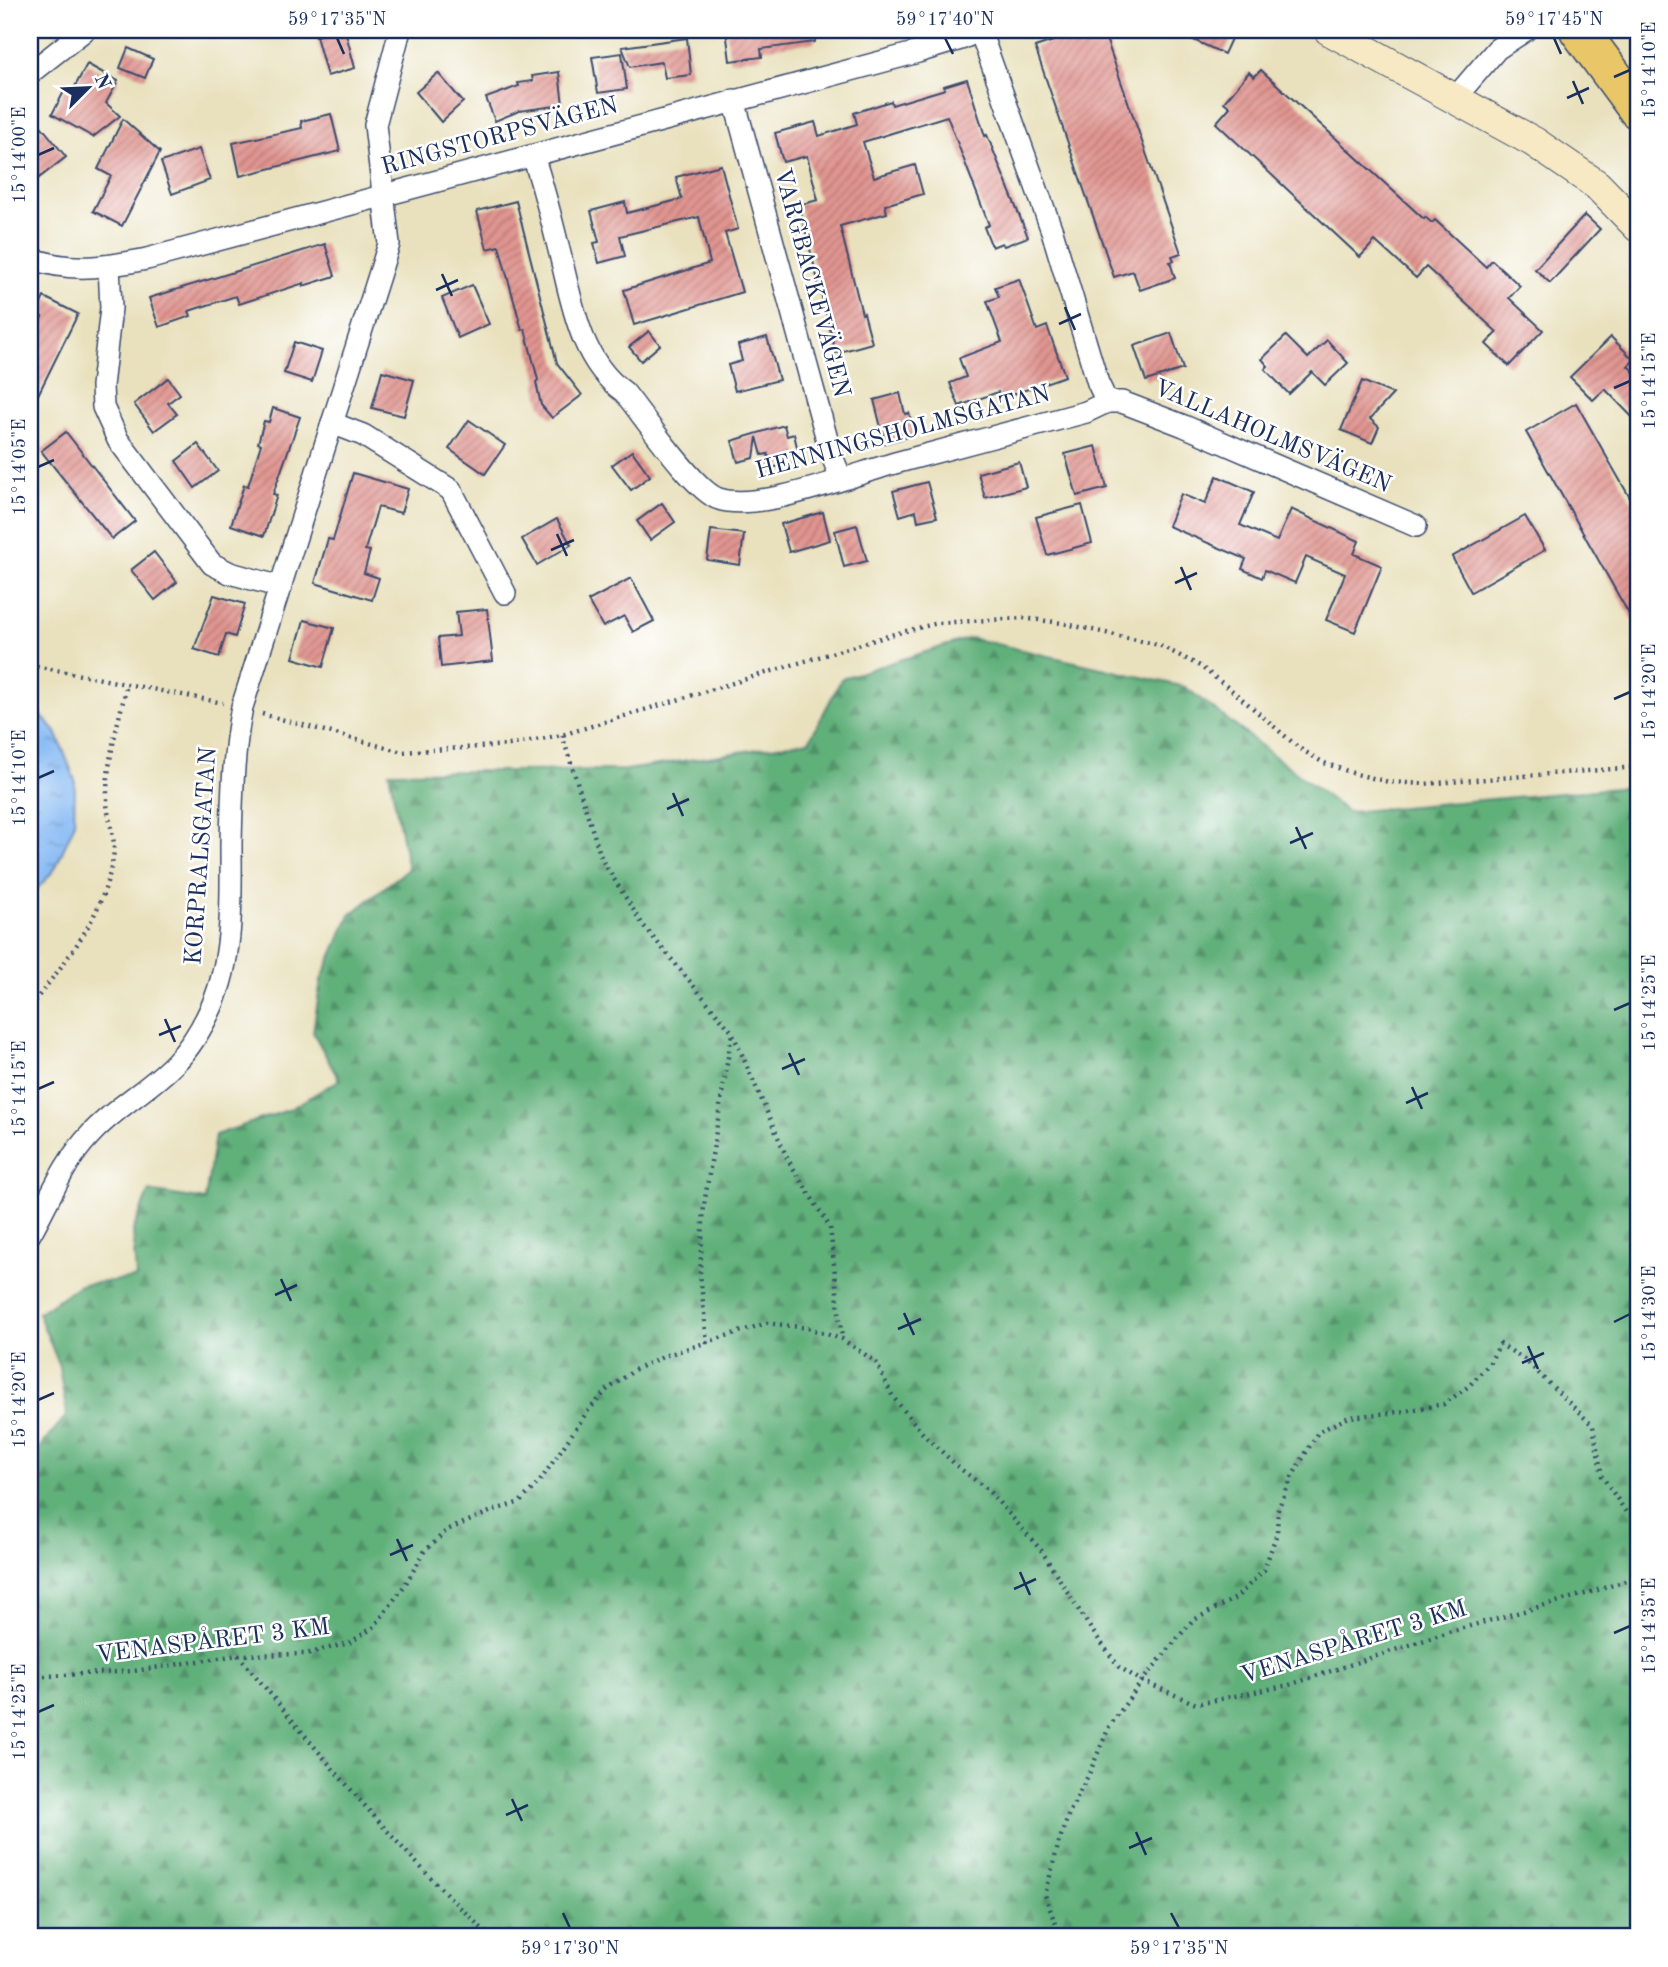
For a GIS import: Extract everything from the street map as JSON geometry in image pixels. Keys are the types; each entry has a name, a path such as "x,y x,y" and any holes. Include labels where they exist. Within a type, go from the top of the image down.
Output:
{"highway":[{"path":"1579,30 1638,110"}],"street":[{"path":"30,73 85,30"},
{"name":"KORPRALSGATAN","path":"35,1242 64,1170 80,1145 109,1116 176,1062 196,1036 220,984 229,933 234,756 250,710 281,587 389,244 375,125 400,30"},
{"path":"980,30 1052,231 1098,383 1107,402"},
{"name":"RINGSTORPSVÄGEN","path":"30,258 51,266 109,266 227,239 918,52 961,39 980,30"},
{"path":"1329,30 1534,142 1597,185 1638,227"},
{"path":"1455,98 1497,49 1526,30"},
{"name":"VARGBACKEVÄGEN","path":"734,100 831,454 841,478"},
{"name":"HENNINGSHOLMSGATAN","path":"533,156 579,329 599,366 612,383 624,391 692,478 718,499 737,502 782,497 841,478 1086,412 1107,402"},
{"path":"109,266 111,308 102,386 103,407 108,422 118,440 212,564 230,573 281,587"},
{"name":"VALLAHOLMSVÄGEN","path":"1107,402 1122,402 1184,426 1416,526"},
{"path":"332,423 363,435 451,490 505,593"}],"path":[{"path":"250,710 393,751 509,745 562,735 938,623 1023,618 1062,623 1159,645 1200,666 1300,748 1324,763 1389,782 1424,784 1638,767"},
{"path":"30,665 188,696"},
{"path":"30,1007 76,949 89,928 108,882 115,848 106,796 114,740 127,684"},
{"path":"562,735 603,860 643,925 732,1032 788,1160 830,1227 842,1339"},
{"path":"707,1343 700,1273 704,1205 732,1032"},
{"path":"30,1266 35,1242"},
{"name":"VENASPÅRET 3 KM","path":"30,1677 134,1671 238,1655 306,1654 349,1643 374,1627 405,1585 424,1552 447,1530 520,1502 540,1481 587,1412 607,1390 636,1369 667,1355 767,1323 808,1328 842,1339 876,1362 894,1397 924,1435 996,1499 1041,1550 1091,1629 1119,1667 1142,1681 1196,1704 1289,1685 1452,1631 1638,1577"},
{"path":"1060,1937 1045,1895 1069,1813 1109,1727 1142,1681 1192,1621 1236,1598 1264,1570 1277,1533 1278,1509 1293,1475 1318,1433 1349,1417 1444,1404 1469,1386 1489,1364 1500,1343 1524,1359 1593,1426 1602,1476 1626,1512 1638,1519"},
{"path":"238,1655 346,1784 450,1899 491,1937"}],"green space":[{"path":"970,638 1185,687 1347,812 1638,786 1638,1937 30,1937 30,1455 34,1454 67,1415 58,1362 38,1313 80,1285 136,1278 133,1230 149,1191 205,1200 215,1135 288,1110 339,1080 313,1032 321,980 350,915 408,869 389,772 626,770 809,741 842,678"}],"water":[{"path":"34,708 56,732 75,780 74,825 55,869 30,897 30,709"}],"building":[{"path":"345,30 355,68 327,76 316,36"},
{"path":"726,30 814,30 815,42 761,49 762,57 730,61"},
{"path":"1050,30 1103,30 1181,253 1172,256 1174,261 1170,262 1175,278 1140,290 1133,271 1114,277 1035,47 1053,41"},
{"path":"1172,30 1235,30 1224,54"},
{"path":"687,38 691,75 665,78 662,62 630,67 622,47"},
{"path":"128,48 153,59 145,78 120,68"},
{"path":"622,53 627,89 598,93 592,57"},
{"path":"87,64 118,81 106,103 120,116 93,137 52,114 66,88 72,92"},
{"path":"1261,70 1424,219 1425,217 1432,223 1435,220 1486,267 1492,260 1520,286 1509,298 1543,330 1509,366 1486,344 1497,332 1426,267 1416,278 1375,241 1360,257 1216,123 1230,107 1224,102 1249,72 1254,77"},
{"path":"559,72 563,105 519,111 495,121 486,98 519,86 518,83 533,81 532,76"},
{"path":"438,73 463,102 441,122 416,92"},
{"path":"967,79 985,136 987,135 1028,237 1004,246 1002,243 992,247 984,227 989,225 947,116 863,142 874,177 915,165 923,194 885,205 887,213 840,226 872,343 836,353 799,205 818,200 807,156 783,162 775,133 815,122 819,136 857,124 854,113 891,101 892,105 945,89 944,86"},
{"path":"331,114 340,151 240,176 233,143 302,128 301,121"},
{"path":"123,119 160,152 122,226 93,211 111,176 98,169"},
{"path":"42,127 66,157 30,185 30,137"},
{"path":"199,149 210,180 172,194 161,162"},
{"path":"721,165 738,229 725,233 742,292 634,325 624,290 710,263 699,217 620,236 625,256 599,263 594,243 599,242 591,211 625,202 627,213 682,199 676,177"},
{"path":"516,201 557,363 582,395 552,418 541,405 536,382 538,380 525,329 522,330 499,246 487,249 477,211"},
{"path":"1585,215 1600,229 1550,283 1535,269"},
{"path":"325,244 335,276 239,304 236,296 189,311 191,316 159,327 149,298"},
{"path":"1019,279 1037,330 1047,326 1065,376 1000,399 998,392 959,406 950,383 966,377 959,358 1002,342 987,301 999,297 995,287"},
{"path":"472,285 489,324 458,338 442,298"},
{"path":"44,297 78,314 30,411 30,342 42,317 36,314"},
{"path":"649,331 660,345 641,361 629,347"},
{"path":"1171,333 1183,369 1146,381 1134,346"},
{"path":"1286,336 1308,358 1327,340 1348,363 1325,385 1312,372 1289,394 1265,369 1268,366 1262,359"},
{"path":"767,337 779,380 735,391 728,365 742,361 738,345"},
{"path":"1611,337 1634,360 1628,366 1638,376 1638,423 1605,389 1593,400 1570,377"},
{"path":"294,342 322,351 312,382 284,373"},
{"path":"382,371 414,380 404,416 372,408"},
{"path":"168,378 180,394 168,403 177,414 154,431 134,404"},
{"path":"1362,381 1393,394 1370,419 1379,427 1372,443 1341,430"},
{"path":"900,393 905,414 909,413 915,435 885,443 874,400"},
{"path":"1576,403 1638,512 1638,630 1526,432"},
{"path":"273,408 300,417 273,494 277,495 264,536 231,525 244,485 248,486 261,444 258,443 264,421 269,422"},
{"path":"469,420 505,445 485,474 449,449"},
{"path":"784,425 787,436 794,434 800,460 772,468 768,454 762,455 757,437 754,458 738,462 732,441"},
{"path":"66,432 135,521 112,539 41,451"},
{"path":"198,444 218,471 195,488 176,461"},
{"path":"1096,446 1107,488 1077,496 1065,454"},
{"path":"632,451 650,476 631,490 612,465"},
{"path":"1019,462 1026,487 985,498 978,473"},
{"path":"353,473 408,489 401,513 378,507 365,550 370,551 364,573 379,578 372,600 315,583 328,539 333,540"},
{"path":"1217,476 1254,492 1240,525 1277,541 1291,509 1359,541 1354,554 1382,566 1355,632 1326,620 1345,574 1306,557 1295,583 1265,570 1262,578 1242,569 1246,559 1168,526 1181,494 1205,504"},
{"path":"927,482 937,517 918,521 916,511 900,516 893,491"},
{"path":"662,503 675,522 650,540 637,521"},
{"path":"1082,505 1092,543 1047,555 1036,517"},
{"path":"823,512 830,540 789,552 781,524"},
{"path":"1525,516 1545,550 1471,592 1452,557"},
{"path":"557,519 571,545 537,565 522,539"},
{"path":"857,525 867,561 844,567 835,531"},
{"path":"711,530 744,534 740,565 707,560"},
{"path":"154,552 177,582 155,600 131,570"},
{"path":"631,578 654,621 633,632 624,616 603,627 588,601"},
{"path":"214,595 245,604 235,637 226,634 219,657 194,649"},
{"path":"487,609 493,661 441,667 438,638 459,636 456,612"},
{"path":"304,620 334,628 323,667 293,658"}]}
